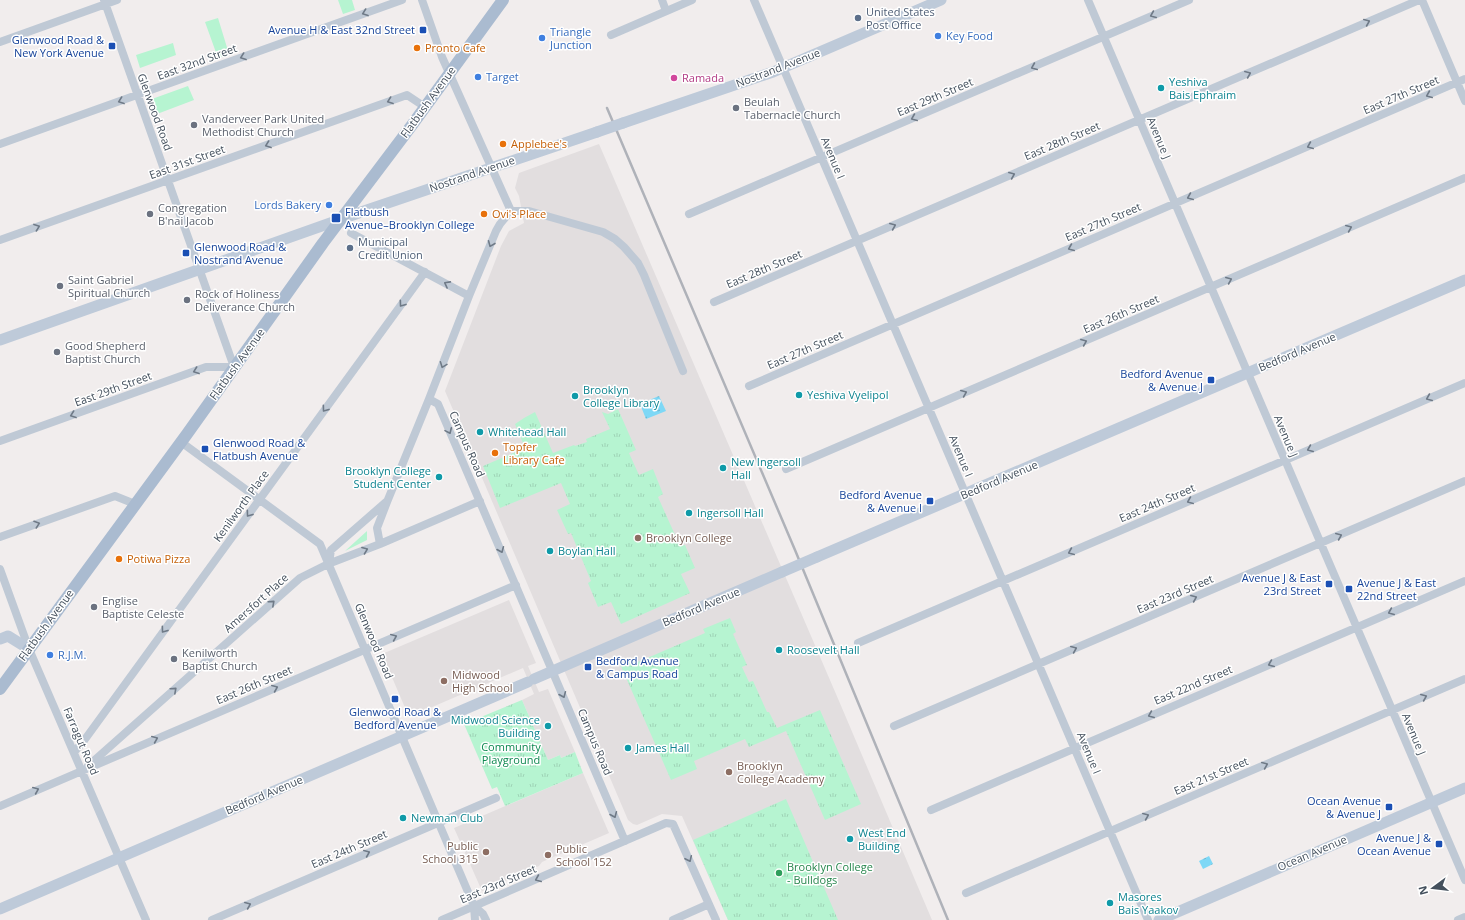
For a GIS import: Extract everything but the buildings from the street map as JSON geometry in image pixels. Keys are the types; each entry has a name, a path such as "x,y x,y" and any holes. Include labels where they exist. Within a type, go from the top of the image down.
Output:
{"main road":[{"name":"Flatbush Avenue","path":"0,689 181,442 340,220 503,0"},
{"name":"Nostrand Avenue","path":"0,340 492,167 783,68 942,0"},
{"name":"Bedford Avenue","path":"0,908 1465,280"},
{"path":"0,639 8,636 29,649"},
{"name":"Ocean Avenue","path":"1159,920 1465,788"}],"street":[{"path":"0,42 105,2 117,0"},
{"name":"East 32nd Street","path":"0,144 402,0"},
{"path":"422,0 442,57 511,211"},
{"path":"662,0 666,11"},
{"path":"611,35 692,0"},
{"name":"Avenue I","path":"754,0 1148,920"},
{"name":"Avenue J","path":"1088,0 1465,880"},
{"name":"East 29th Street","path":"689,214 1189,0"},
{"path":"1420,0 1465,101"},
{"name":"East 28th Street","path":"714,302 1420,0"},
{"name":"Glenwood Road","path":"105,2 234,367"},
{"name":"East 27th Street","path":"749,386 1465,79"},
{"name":"East 31st Street","path":"0,240 407,95 424,107"},
{"name":"East 26th Street","path":"786,469 1465,178"},
{"path":"380,544 377,528 386,502 496,231 511,211 525,211 539,214 603,232 615,239 632,254 644,275 683,371"},
{"path":"351,233 469,296"},
{"name":"Kenilworth Place","path":"74,752 83,742 425,272"},
{"name":"East 29th Street","path":"0,441 206,367 234,367"},
{"name":"East 24th Street","path":"858,643 1465,383"},
{"name":"Campus Road","path":"429,399 438,404 625,841"},
{"name":"Glenwood Road","path":"181,442 320,544 474,906 475,920"},
{"name":"East 23rd Street","path":"894,726 1465,481"},
{"path":"0,537 115,496 135,504"},
{"path":"328,564 380,544 480,501"},
{"path":"328,564 331,550 386,502"},
{"name":"Amersfort Place","path":"82,771 300,578 328,564"},
{"name":"Farragut Road","path":"0,568 29,649 146,920"},
{"name":"East 22nd Street","path":"931,810 1465,581"},
{"name":"East 26th Street","path":"0,806 516,584"},
{"name":"East 21st Street","path":"966,893 1465,679"},
{"name":"East 24th Street","path":"212,920 496,798"},
{"name":"East 23rd Street","path":"442,920 666,823 673,824 709,904"},
{"path":"673,920 709,904 716,920"},
{"name":"Glenwood Road","path":"474,906 483,914 486,920"},
{"path":"1458,920 1465,917"}],"shaded area":[{"name":"Brooklyn College","path":"599,144 932,920 728,920 682,816 662,814 637,825 628,820 445,391 501,246 509,231 524,223 519,196 515,188 519,173"},
{"name":"Midwood High School","path":"509,600 536,663 528,666 539,692 548,689 575,752 561,758 560,755 548,760 522,700 534,694 523,668 409,717 382,654"},
{"path":"583,773 609,833 542,862 539,866 482,891 454,828"}],"green space":[{"path":"338,0 352,0 355,10 343,14"},
{"path":"218,18 229,54 218,58 205,22"},
{"path":"173,43 176,55 140,68 136,55"},
{"path":"188,86 194,100 157,114 152,99"},
{"path":"618,409 636,450 629,453 639,475 653,469 663,494 658,497 680,546 685,545 695,568 681,574 690,593 621,624 611,602 598,607 588,583 591,581 571,533 568,534 557,510 570,504 561,483 500,508 483,466 525,448 515,424 535,412 553,453 587,442 586,439 610,429 602,412 608,414"},
{"path":"367,531 367,540 345,551"},
{"path":"730,618 736,632 733,634 747,665 742,667 749,682 753,681 767,712 769,712 777,728 820,710 861,804 825,820 786,731 749,747 745,739 694,761 697,769 671,780 620,664 635,657 638,662 705,633 703,629"},
{"name":"Community Playground","path":"522,700 548,760 560,755 561,758 575,752 583,773 505,806 497,787 492,789 464,724"},
{"path":"786,799 838,920 728,920 693,840"}],"water":[{"path":"659,396 666,411 646,419 640,404"},
{"path":"1209,856 1213,864 1203,869 1199,861"}],"railway":[{"path":"607,108 795,550 948,920"}],"place":[{"name":"United States Post Office","path":"858,18"},
{"name":"Avenue H & East 32nd Street","path":"423,30"},
{"name":"Key Food","path":"938,36"},
{"name":"Triangle Junction","path":"542,38"},
{"name":"Glenwood Road & New York Avenue","path":"112,46"},
{"name":"Pronto Cafe","path":"417,48"},
{"name":"Target","path":"478,77"},
{"name":"Ramada","path":"674,78"},
{"name":"Yeshiva Bais Ephraim","path":"1161,88"},
{"name":"Beulah Tabernacle Church","path":"736,108"},
{"name":"Vanderveer Park United Methodist Church","path":"194,125"},
{"name":"Applebee's","path":"503,144"},
{"name":"Lords Bakery","path":"329,205"},
{"name":"Congregation B'nai Jacob","path":"150,214"},
{"name":"Ovi's Place","path":"484,214"},
{"name":"Flatbush Avenue–Brooklyn College","path":"336,218"},
{"name":"Municipal Credit Union","path":"350,248"},
{"name":"Glenwood Road & Nostrand Avenue","path":"186,253"},
{"name":"Saint Gabriel Spiritual Church","path":"60,286"},
{"name":"Rock of Holiness Deliverance Church","path":"187,300"},
{"name":"Good Shepherd Baptist Church","path":"57,352"},
{"name":"Bedford Avenue & Avenue J","path":"1211,380"},
{"name":"Yeshiva Vyelipol","path":"799,395"},
{"name":"Brooklyn College Library","path":"575,396"},
{"name":"Whitehead Hall","path":"480,432"},
{"name":"Glenwood Road & Flatbush Avenue","path":"205,449"},
{"name":"Topfer Library Cafe","path":"495,453"},
{"name":"New Ingersoll Hall","path":"723,468"},
{"name":"Brooklyn College Student Center","path":"439,477"},
{"name":"Bedford Avenue & Avenue I","path":"930,501"},
{"name":"Ingersoll Hall","path":"689,513"},
{"name":"Brooklyn College","path":"638,538"},
{"name":"Boylan Hall","path":"550,551"},
{"name":"Potiwa Pizza","path":"119,559"},
{"name":"Avenue J & East 23rd Street","path":"1329,584"},
{"name":"Avenue J & East 22nd Street","path":"1349,589"},
{"name":"Englise Baptiste Celeste","path":"94,607"},
{"name":"Roosevelt Hall","path":"779,650"},
{"name":"R.J.M.","path":"50,655"},
{"name":"Kenilworth Baptist Church","path":"174,659"},
{"name":"Bedford Avenue & Campus Road","path":"588,667"},
{"name":"Midwood High School","path":"444,681"},
{"name":"Glenwood Road & Bedford Avenue","path":"395,699"},
{"name":"Midwood Science Building","path":"548,726"},
{"name":"James Hall","path":"628,748"},
{"name":"Brooklyn College Academy","path":"729,772"},
{"name":"Ocean Avenue & Avenue J","path":"1389,807"},
{"name":"Newman Club","path":"403,818"},
{"name":"West End Building","path":"850,839"},
{"name":"Avenue J & Ocean Avenue","path":"1439,844"},
{"name":"Public School 315","path":"486,852"},
{"name":"Public School 152","path":"548,855"},
{"name":"Brooklyn College - Bulldogs","path":"779,873"},
{"name":"Masores Bais Yaakov","path":"1110,903"}]}
